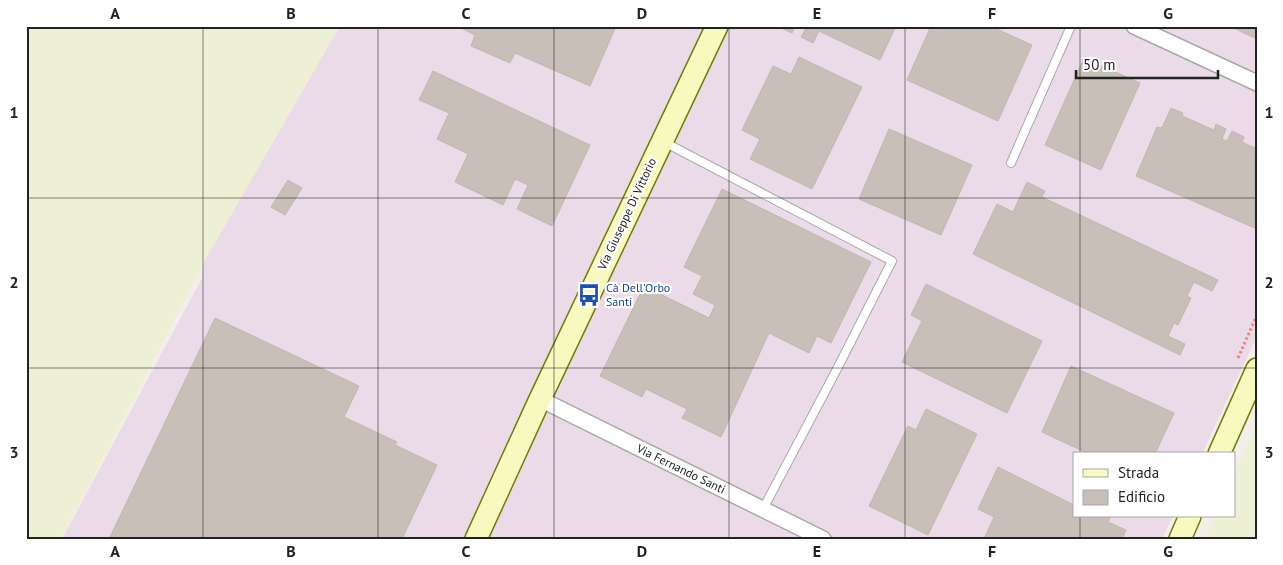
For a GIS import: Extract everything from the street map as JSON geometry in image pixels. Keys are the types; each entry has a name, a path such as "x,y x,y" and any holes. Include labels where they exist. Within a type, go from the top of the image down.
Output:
{"street":[{"name":"Via Giuseppe Di Vittorio","path":"476,539 717,26"},
{"path":"1134,26 1257,83"},
{"path":"1219,452 1257,369"},
{"name":"Via Fernando Santi","path":"540,400 823,539"},
{"path":"1180,539 1189,518"}],"lane":[{"path":"1011,163 1071,26"},
{"path":"662,141 892,261 763,509"}],"shaded area":[{"path":"339,26 1257,26 1257,336 1203,452 1073,452 1073,518 1172,518 1162,539 62,539 202,278 203,252"}],"green space":[{"path":"26,26 340,26 208,255 61,539 26,539"},
{"path":"1257,424 1257,539 1205,539 1214,518 1236,518 1236,470"}],"building":[{"path":"457,26 616,26 590,86 515,53 510,63 471,46 475,35"},
{"path":"777,26 795,26 792,33"},
{"path":"807,26 896,26 880,60 819,31 813,43 801,37"},
{"path":"931,26 990,26 1032,45 998,121 907,80"},
{"path":"1229,26 1257,26 1257,39"},
{"path":"799,57 862,87 812,189 750,159 760,139 742,130 773,66 791,74"},
{"path":"1084,58 1140,83 1101,170 1045,145"},
{"path":"433,71 590,145 552,226 517,209 528,185 515,179 503,205 455,182 468,154 437,139 449,113 419,100"},
{"path":"1171,108 1183,113 1182,116 1214,130 1216,124 1226,129 1222,139 1227,141 1232,131 1244,137 1242,142 1257,149 1257,229 1136,176 1157,127 1162,128"},
{"path":"889,129 972,165 941,235 859,199"},
{"path":"288,180 302,188 285,215 271,207"},
{"path":"1027,182 1045,191 1042,197 1218,280 1212,291 1194,282 1187,296 1191,298 1178,325 1174,323 1168,336 1185,344 1180,355 973,254 997,204 1013,212"},
{"path":"722,189 871,262 831,343 817,336 809,353 769,333 721,437 682,418 687,409 646,389 642,397 600,376 644,286 709,318 715,305 693,294 702,276 684,267"},
{"path":"926,284 1042,341 1007,413 902,362 922,321 911,315"},
{"path":"215,318 359,386 344,417 397,442 395,445 437,465 402,539 109,539"},
{"path":"1071,366 1174,413 1156,452 1085,452 1042,432"},
{"path":"926,409 977,434 928,535 869,506 908,426 916,430"},
{"path":"998,467 1073,504 1073,518 1110,518 1108,522 1126,530 1122,539 984,539 994,517 978,509"}],"place":[{"name":"Cà Dell'Orbo Santi","path":"589,295"}]}
